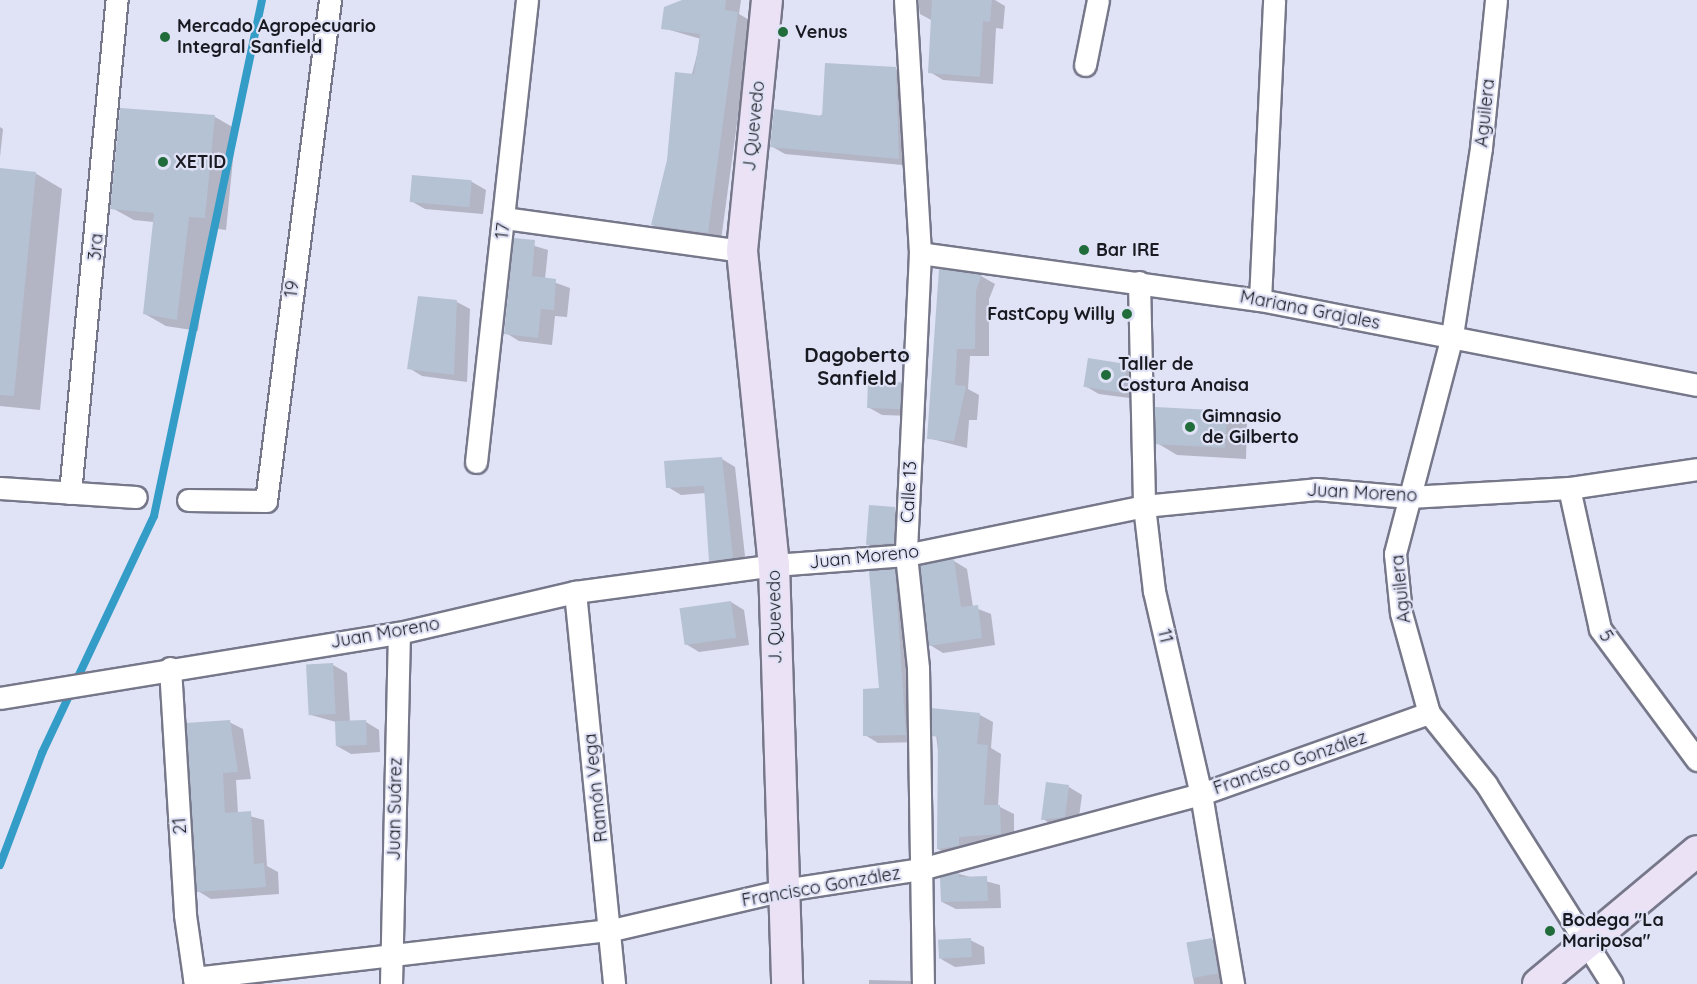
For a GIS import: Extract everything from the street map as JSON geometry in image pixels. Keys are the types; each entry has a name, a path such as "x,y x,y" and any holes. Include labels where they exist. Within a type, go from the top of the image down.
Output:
{"street":[{"name":"3ra","path":"70,493 117,0"},
{"name":"19","path":"188,500 266,501 330,0"},
{"name":"17","path":"476,462 505,218 527,0"},
{"name":"J Quevedo","path":"742,251 767,0"},
{"name":"Calle 13","path":"905,0 920,253 906,555 918,668 922,984"},
{"path":"1085,65 1098,0"},
{"path":"1260,300 1274,0"},
{"name":"Aguilera","path":"1496,0 1481,148 1452,336 1395,554 1401,613 1429,713 1486,783 1612,984"},
{"path":"505,218 742,251"},
{"name":"J. Quevedo","path":"742,251 774,565 787,984"},
{"name":"Mariana Grajales","path":"920,253 1260,300 1697,385"},
{"name":"11","path":"1139,282 1144,506 1154,591 1201,794 1228,983"},
{"name":"Juan Moreno","path":"0,698 170,668 399,633 575,592 774,565 906,555 1144,506 1316,489 1409,497 1569,488 1697,469"},
{"path":"0,488 136,497"},
{"name":"5","path":"1569,488 1600,629 1697,760"},
{"name":"Ramón Vega","path":"575,592 612,930 614,984"},
{"name":"Juan Suárez","path":"391,984 399,633"},
{"name":"21","path":"170,668 195,981"},
{"name":"Francisco González","path":"195,981 612,930 784,890 921,869 1201,794 1429,713"},
{"path":"1538,984 1697,851"}],"building":[{"path":"682,0 726,0 725,10 738,12 708,233 651,225 667,160 675,72 694,74 700,34 661,29 664,7"},
{"path":"932,0 992,0 990,22 983,21 980,77 928,73"},
{"path":"825,63 896,67 899,159 770,147 774,109 822,116"},
{"name":"XETID","path":"120,108 215,115 205,218 189,217 177,320 143,314 154,213 110,209"},
{"path":"0,168 36,172 14,396 0,395"},
{"path":"412,175 472,180 469,207 410,202"},
{"path":"514,238 535,240 532,276 556,279 554,310 541,309 538,338 504,334"},
{"path":"939,269 982,274 976,291 975,349 957,349 955,385 966,386 954,441 927,439"},
{"path":"418,296 457,300 454,375 407,369"},
{"name":"Taller de Costura Anaisa","path":"1088,358 1128,364 1123,393 1083,387"},
{"path":"868,381 901,382 900,409 867,408"},
{"name":"Gimnasio de Gilberto","path":"1155,407 1227,411 1225,448 1153,444"},
{"path":"722,457 733,558 709,561 704,486 666,488 664,461"},
{"path":"869,505 895,507 894,543 866,545"},
{"path":"954,559 961,607 978,605 982,638 929,646 920,565"},
{"path":"895,569 906,735 863,736 863,689 879,688 869,571"},
{"path":"731,601 736,638 685,645 680,608"},
{"path":"333,663 336,714 309,715 306,664"},
{"path":"931,708 980,713 977,744 988,745 984,805 1000,805 1001,834 959,837 959,846 937,849 938,737 932,736"},
{"path":"230,720 238,772 223,773 225,813 251,811 254,864 264,863 266,887 196,892 186,723"},
{"path":"366,720 367,745 336,746 335,721"},
{"path":"1046,782 1069,785 1065,817 1041,820"},
{"path":"959,872 959,877 987,876 988,901 941,902 940,877"},
{"path":"971,938 972,957 939,959 938,940"},
{"path":"1212,938 1218,973 1193,978 1186,943"}],"waterway":[{"path":"0,865 42,753 154,516 262,0"}],"place":[{"name":"Venus","path":"783,32"},
{"name":"Mercado Agropecuario Integral Sanfield","path":"165,37"},
{"name":"XETID","path":"163,162"},
{"name":"Bar IRE","path":"1084,250"},
{"name":"FastCopy Willy","path":"1127,314"},
{"name":"Taller de Costura Anaisa","path":"1106,375"},
{"name":"Gimnasio de Gilberto","path":"1190,427"},
{"name":"Bodega \"La Mariposa\"","path":"1550,931"}],"district":[{"name":"Dagoberto Sanfield","path":"857,366"}]}
